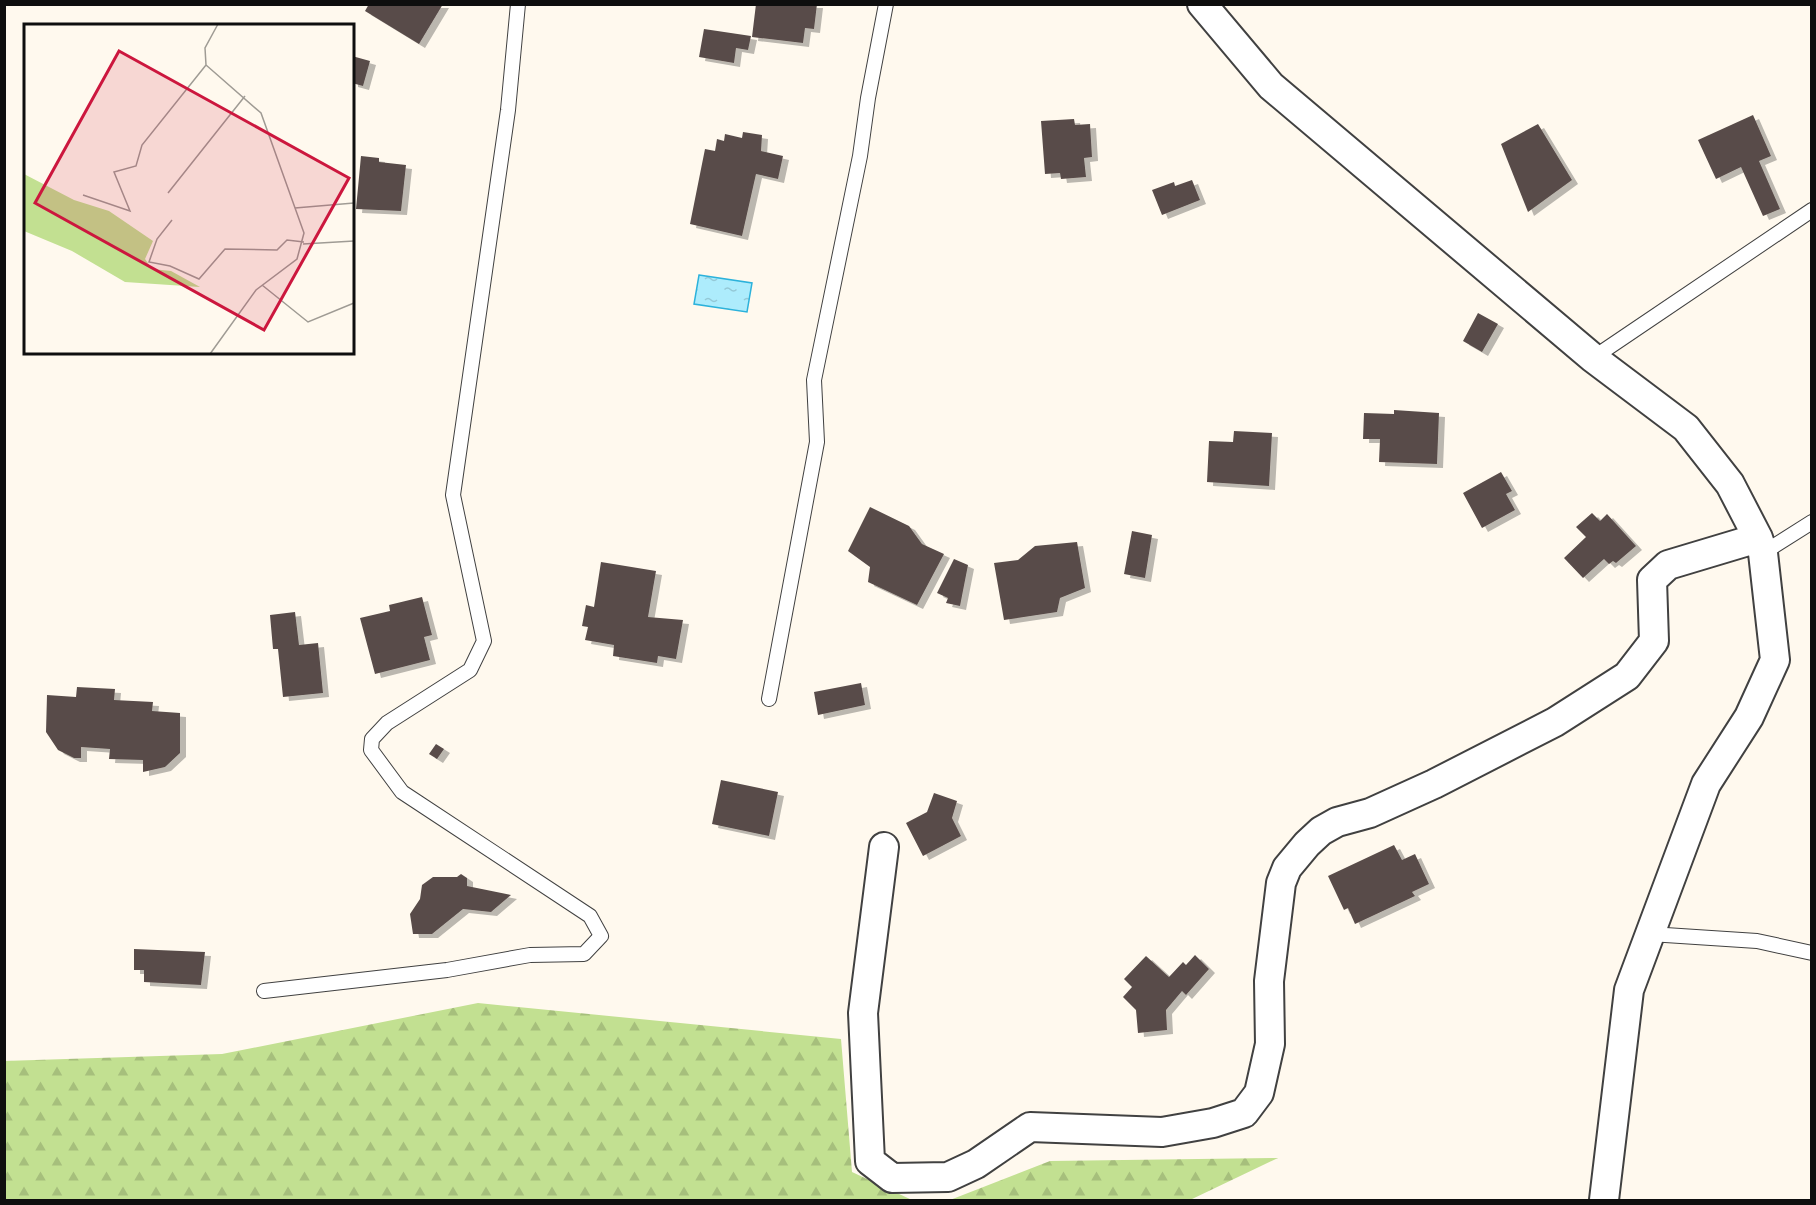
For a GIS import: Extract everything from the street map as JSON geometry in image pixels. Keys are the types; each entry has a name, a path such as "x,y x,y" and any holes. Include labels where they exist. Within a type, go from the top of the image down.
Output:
{"street":[{"path":"1202,4 1271,86 1593,358 1686,428 1730,484 1760,546 1775,660 1749,717 1706,784 1629,990 1604,1200"},
{"path":"884,847 863,1013 870,1161 892,1178 948,1177 976,1164 1030,1127 1162,1132 1214,1123 1244,1113 1259,1093 1270,1044 1269,981 1281,883 1287,868 1307,844 1321,831 1337,822 1370,813 1434,784 1555,722 1627,676 1654,641 1652,580 1668,565 1760,546"}],"lane":[{"path":"264,991 447,970 530,955 584,954 601,936 590,916 402,792 371,750 372,739 387,723 470,670 484,641 453,495 508,111 518,4"},
{"path":"769,699 817,442 814,380 860,156 868,98 886,4"},
{"path":"1593,358 1812,210"},
{"path":"1760,546 1812,522"},
{"path":"1650,934 1757,941 1812,953"}],"green space":[{"path":"478,1003 841,1039 852,1172 912,1200 5,1200 4,1061 222,1054"},
{"path":"1278,1158 1190,1200 950,1200 1050,1161"}],"water":[{"path":"699,275 752,283 747,312 694,304"}],"building":[{"path":"369,4 443,4 419,44 365,11"},
{"path":"756,4 817,4 814,29 805,28 803,43 752,37"},
{"path":"704,29 751,36 748,50 736,48 734,63 699,57"},
{"path":"354,57 370,61 363,86 354,84"},
{"path":"1753,115 1771,156 1759,161 1780,209 1763,216 1741,167 1716,179 1698,140"},
{"path":"1074,119 1075,125 1090,124 1092,157 1084,158 1086,177 1061,179 1060,173 1045,174 1041,121"},
{"path":"1538,124 1572,180 1528,212 1501,144"},
{"path":"743,132 762,135 761,151 783,156 778,179 756,174 742,236 690,224 705,149 715,151 717,139 724,141 725,134 742,138"},
{"path":"361,156 379,158 379,162 406,165 401,211 356,209"},
{"path":"1192,180 1200,200 1162,215 1152,190 1174,182 1175,186"},
{"path":"1478,313 1498,324 1482,352 1463,341"},
{"path":"1394,410 1439,413 1437,464 1379,462 1380,439 1363,439 1364,413 1394,414"},
{"path":"1234,431 1272,433 1269,486 1207,482 1209,441 1233,442"},
{"path":"1501,472 1512,491 1506,494 1515,510 1482,528 1463,493"},
{"path":"870,507 909,526 922,544 944,554 917,605 868,582 870,567 848,551"},
{"path":"1592,513 1600,521 1607,514 1636,546 1616,563 1613,561 1609,564 1604,559 1583,578 1564,558 1586,537 1576,527"},
{"path":"1132,531 1152,535 1145,578 1124,574"},
{"path":"1077,542 1085,588 1060,598 1057,612 1004,620 994,563 1018,560 1035,546"},
{"path":"954,559 968,565 960,606 946,603 948,598 937,593"},
{"path":"601,562 656,571 648,617 683,620 676,659 658,656 657,663 613,656 614,645 585,640 588,627 582,626 586,605 594,607"},
{"path":"422,597 432,635 424,637 430,660 375,674 360,618 390,611 389,605"},
{"path":"295,612 299,645 318,643 323,693 283,697 278,649 273,649 270,615"},
{"path":"861,683 865,705 818,715 814,692"},
{"path":"77,687 115,689 114,700 153,702 152,711 180,713 180,753 165,767 143,772 143,760 109,759 110,749 81,747 81,758 74,758 58,750 46,732 47,695 76,697"},
{"path":"436,744 444,749 437,759 429,754"},
{"path":"721,780 778,792 769,836 712,824"},
{"path":"934,793 957,801 952,818 961,836 923,856 906,823 927,812"},
{"path":"1394,845 1402,860 1415,854 1429,884 1412,892 1415,896 1355,924 1348,908 1344,910 1328,876"},
{"path":"461,874 467,878 467,886 511,895 491,912 463,909 432,934 413,934 410,914 420,899 422,885 433,877 457,877"},
{"path":"134,949 205,952 201,985 144,982 144,970 134,970"},
{"path":"1195,955 1209,969 1186,995 1182,991 1166,1010 1167,1030 1138,1033 1136,1010 1123,997 1132,987 1124,979 1146,956 1169,977 1183,962 1186,965"}]}
